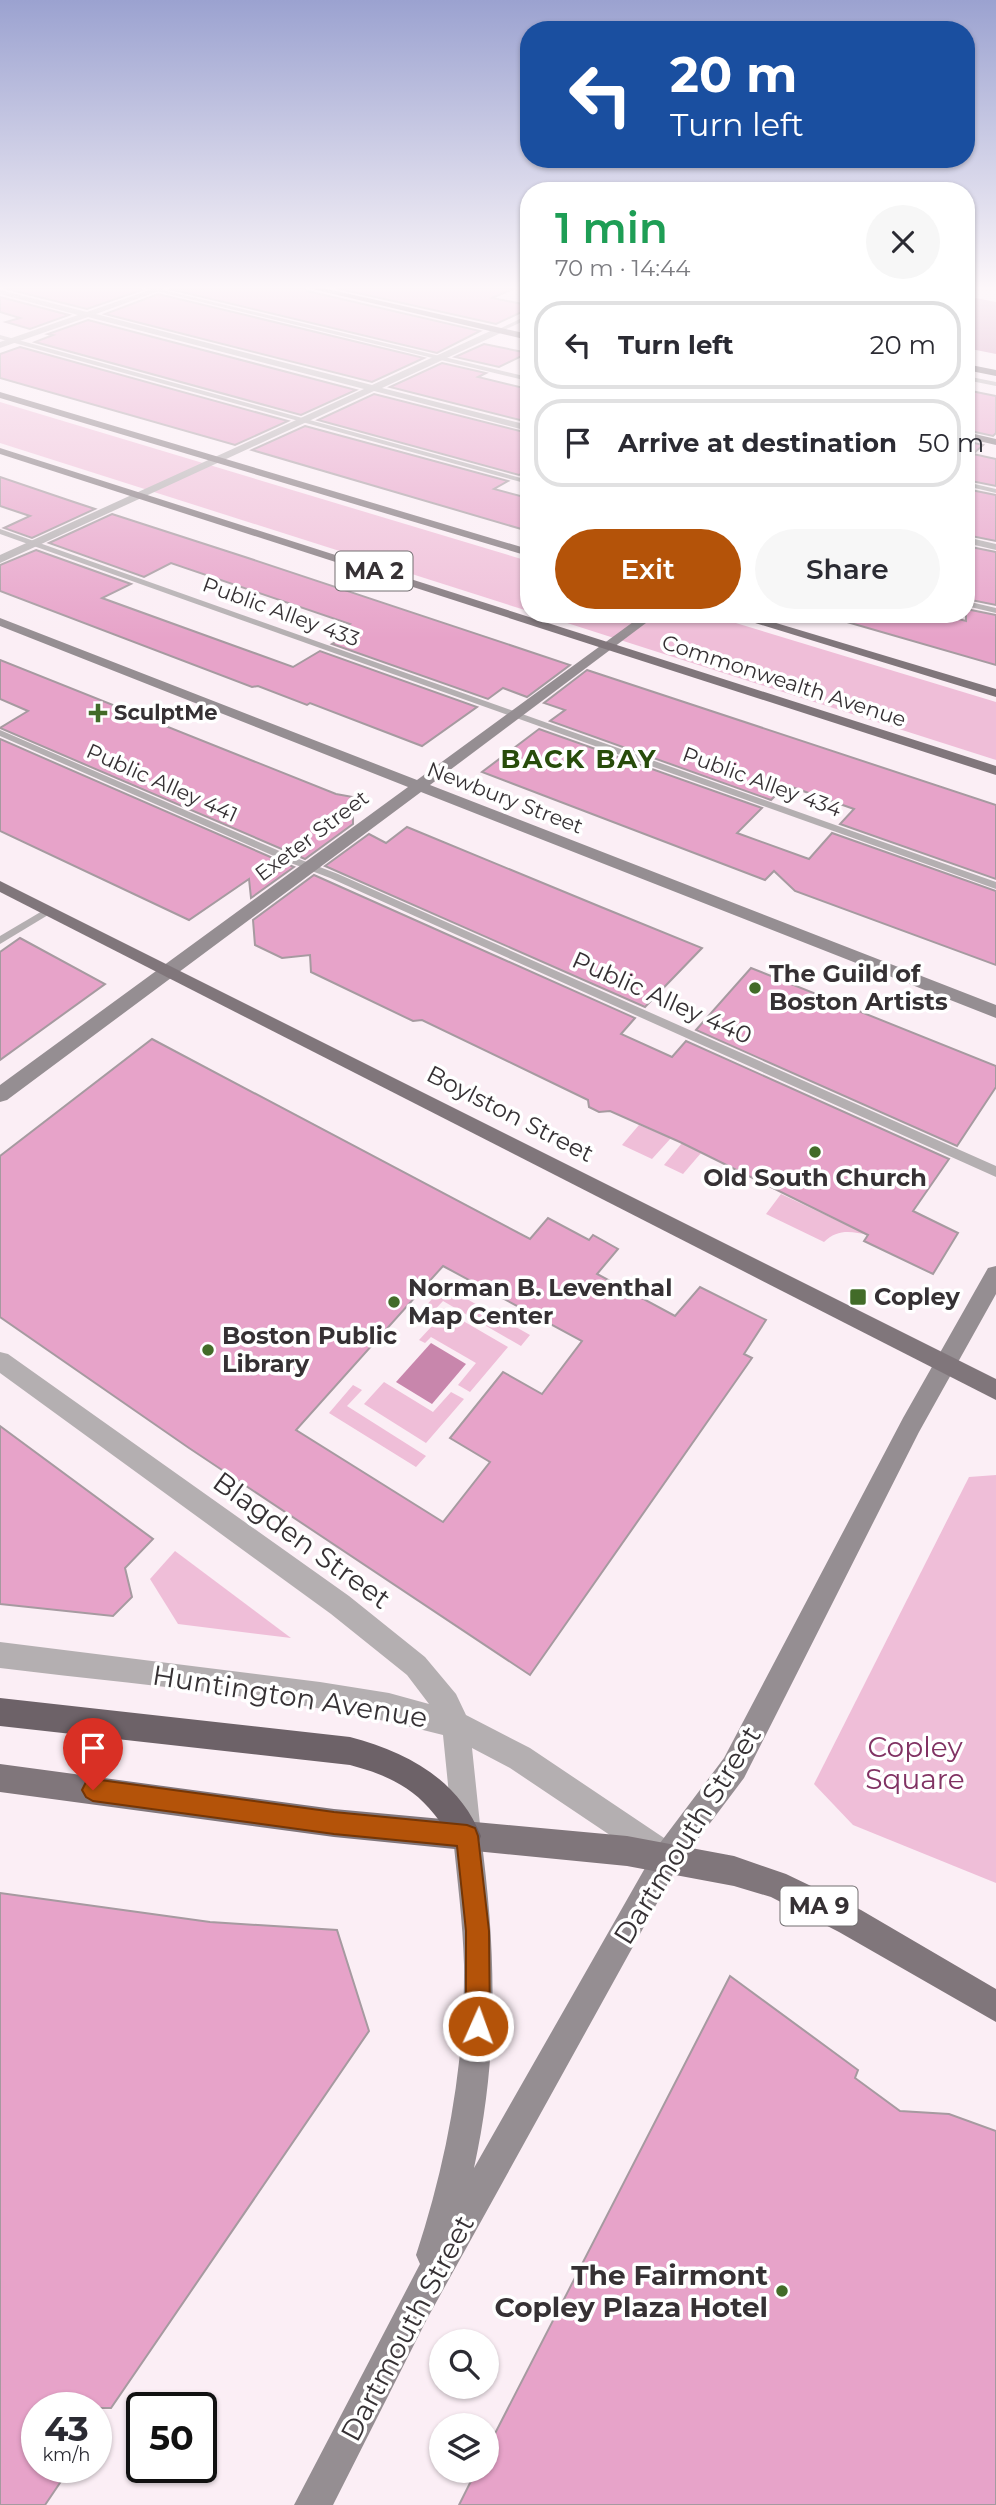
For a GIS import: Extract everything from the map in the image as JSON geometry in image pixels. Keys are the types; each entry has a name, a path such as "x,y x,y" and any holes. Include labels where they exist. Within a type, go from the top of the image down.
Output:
{"highway":[{"path":"0,1712 349,1751 378,1758 408,1770 430,1787 449,1807 467,1836"}],"main road":[{"name":"MA 2","path":"33,405 520,551"},
{"path":"975,437 996,442"},
{"name":"Commonwealth Avenue","path":"0,451 520,617"},
{"name":"Newbury Street","path":"0,622 996,1012"},
{"name":"Commonwealth Avenue","path":"537,623 996,771"},
{"name":"Exeter Street","path":"0,1095 640,623"},
{"name":"Commonwealth Avenue","path":"762,623 996,693"},
{"name":"Boylston Street","path":"0,886 996,1390"},
{"name":"Dartmouth Street","path":"314,2501 415,2307 667,1857 734,1768 911,1425 996,1274"},
{"name":"MA 9","path":"0,1778 334,1823 627,1851 734,1871 776,1884 850,1921 996,2006"},
{"path":"415,2307 448,2207 472,2084 479,2006 479,1965 467,1836"}],"street":[{"path":"0,559 336,405"},
{"path":"438,405 520,426"},
{"path":"975,542 996,547"},
{"name":"Blagden Street","path":"0,1361 373,1630 416,1666 446,1704 456,1725 467,1836"},
{"name":"Huntington Avenue","path":"0,1655 320,1695 389,1707 456,1725 520,1758 667,1857"}],"lane":[{"path":"247,405 520,480"},
{"path":"975,486 996,491"},
{"name":"Public Alley 433","path":"0,531 516,715"},
{"path":"975,605 996,611"},
{"name":"Public Alley 434","path":"516,715 996,886"},
{"name":"Public Alley 441","path":"0,733 309,867"},
{"name":"Public Alley 440","path":"309,867 996,1172"},
{"path":"0,942 49,910"}],"green space":[{"path":"0,405 10,405 520,559 520,608 0,443"},
{"path":"567,623 736,623 996,702 996,760"},
{"path":"639,1125 671,1138 652,1159 622,1145"},
{"path":"682,1143 701,1153 683,1174 664,1165"},
{"path":"781,1194 868,1235 844,1232 824,1242 766,1214"},
{"path":"444,1286 530,1335 521,1346 443,1301 429,1316 421,1311"},
{"path":"446,1311 508,1347 470,1392 458,1385 476,1363 431,1337 425,1343 419,1340"},
{"path":"384,1382 433,1412 451,1392 464,1399 426,1443 364,1404"},
{"path":"353,1385 362,1390 347,1406 426,1456 416,1467 329,1413"},
{"name":"Copley Square","path":"996,1475 996,1883 853,1825 814,1784 969,1477"},
{"path":"175,1551 291,1638 178,1624 150,1579"}],"shaded area":[{"path":"431,1343 466,1364 432,1404 396,1382"}],"building":[{"path":"94,405 230,405 288,421 235,445"},
{"path":"264,405 323,405 301,415"},
{"path":"351,405 417,405 520,431 520,474 519,475 318,420"},
{"path":"461,405 520,405 520,420"},
{"path":"975,405 996,405 996,433 993,436 975,432"},
{"path":"305,426 508,481 494,489 520,496 520,529 252,450"},
{"path":"975,443 983,445 975,452"},
{"path":"975,454 996,459 996,486 975,482"},
{"path":"0,477 95,509 32,538 4,528 30,516 0,506"},
{"path":"975,491 996,495 996,541 975,537"},
{"path":"112,514 570,665 527,697 503,688 488,699 332,644 354,631 344,628 350,624 171,563 144,577 49,543"},
{"path":"975,548 996,552 996,605 975,601"},
{"path":"36,550 131,584 102,598 293,667 320,651 477,707 422,746 310,703 307,705 258,686 252,687 0,591 0,565"},
{"path":"975,611 996,615 996,665 850,623 975,623"},
{"path":"0,660 336,794 353,797 353,824 305,859 0,728 28,711 0,699"},
{"path":"587,670 996,805 996,879 840,824 854,809 786,785 771,800 550,721 565,710 544,703"},
{"path":"539,729 762,808 737,833 809,859 832,833 996,891 996,965 795,891 774,871 765,880 482,772"},
{"path":"0,739 294,867 251,898 249,879 189,920 0,831"},
{"path":"407,827 702,948 645,1007 325,866 369,834 386,843"},
{"path":"314,875 635,1018 621,1034 672,1057 686,1041 949,1159 913,1211 958,1233 933,1274 864,1241 868,1235 680,1142 610,1111 599,1112 589,1107 588,1100 422,1020 413,1021 311,972 310,955 282,958 255,945 253,920"},
{"path":"20,938 105,984 0,1060 0,952"},
{"path":"751,968 996,1066 996,1087 957,1146 696,1030"},
{"name":"Boston Public Library","path":"152,1039 530,1239 548,1218 589,1240 593,1235 618,1249 597,1274 675,1316 700,1287 766,1320 744,1354 752,1358 530,1675 189,1448 0,1317 0,1156","holes":["443,1266 582,1341 542,1394 503,1372 450,1438 490,1462 443,1522 296,1430"]},
{"path":"0,1426 153,1539 125,1568 132,1597 113,1616 0,1604"},
{"path":"0,1893 210,1922 337,1930 369,2031 112,2407 112,2392 21,2392 21,2483 60,2483 45,2505 0,2505"},
{"name":"The Fairmont Copley Plaza Hotel","path":"730,1976 858,2070 855,2078 900,2111 949,2114 996,2131 996,2505 459,2505 470,2483 499,2483 499,2426"}],"place":[{"name":"SculptMe","path":"98,713"},
{"name":"The Guild of Boston Artists","path":"755,988"},
{"name":"Old South Church","path":"815,1152"},
{"name":"Copley","path":"858,1297"},
{"name":"Norman B. Leventhal Map Center","path":"394,1302"},
{"name":"Boston Public Library","path":"208,1350"},
{"name":"The Fairmont Copley Plaza Hotel","path":"782,2291"}],"district":[{"name":"BACK BAY","path":"579,759"}],"route":[{"path":"93,1790 334,1823 467,1836 479,1965 478,2026"}]}
